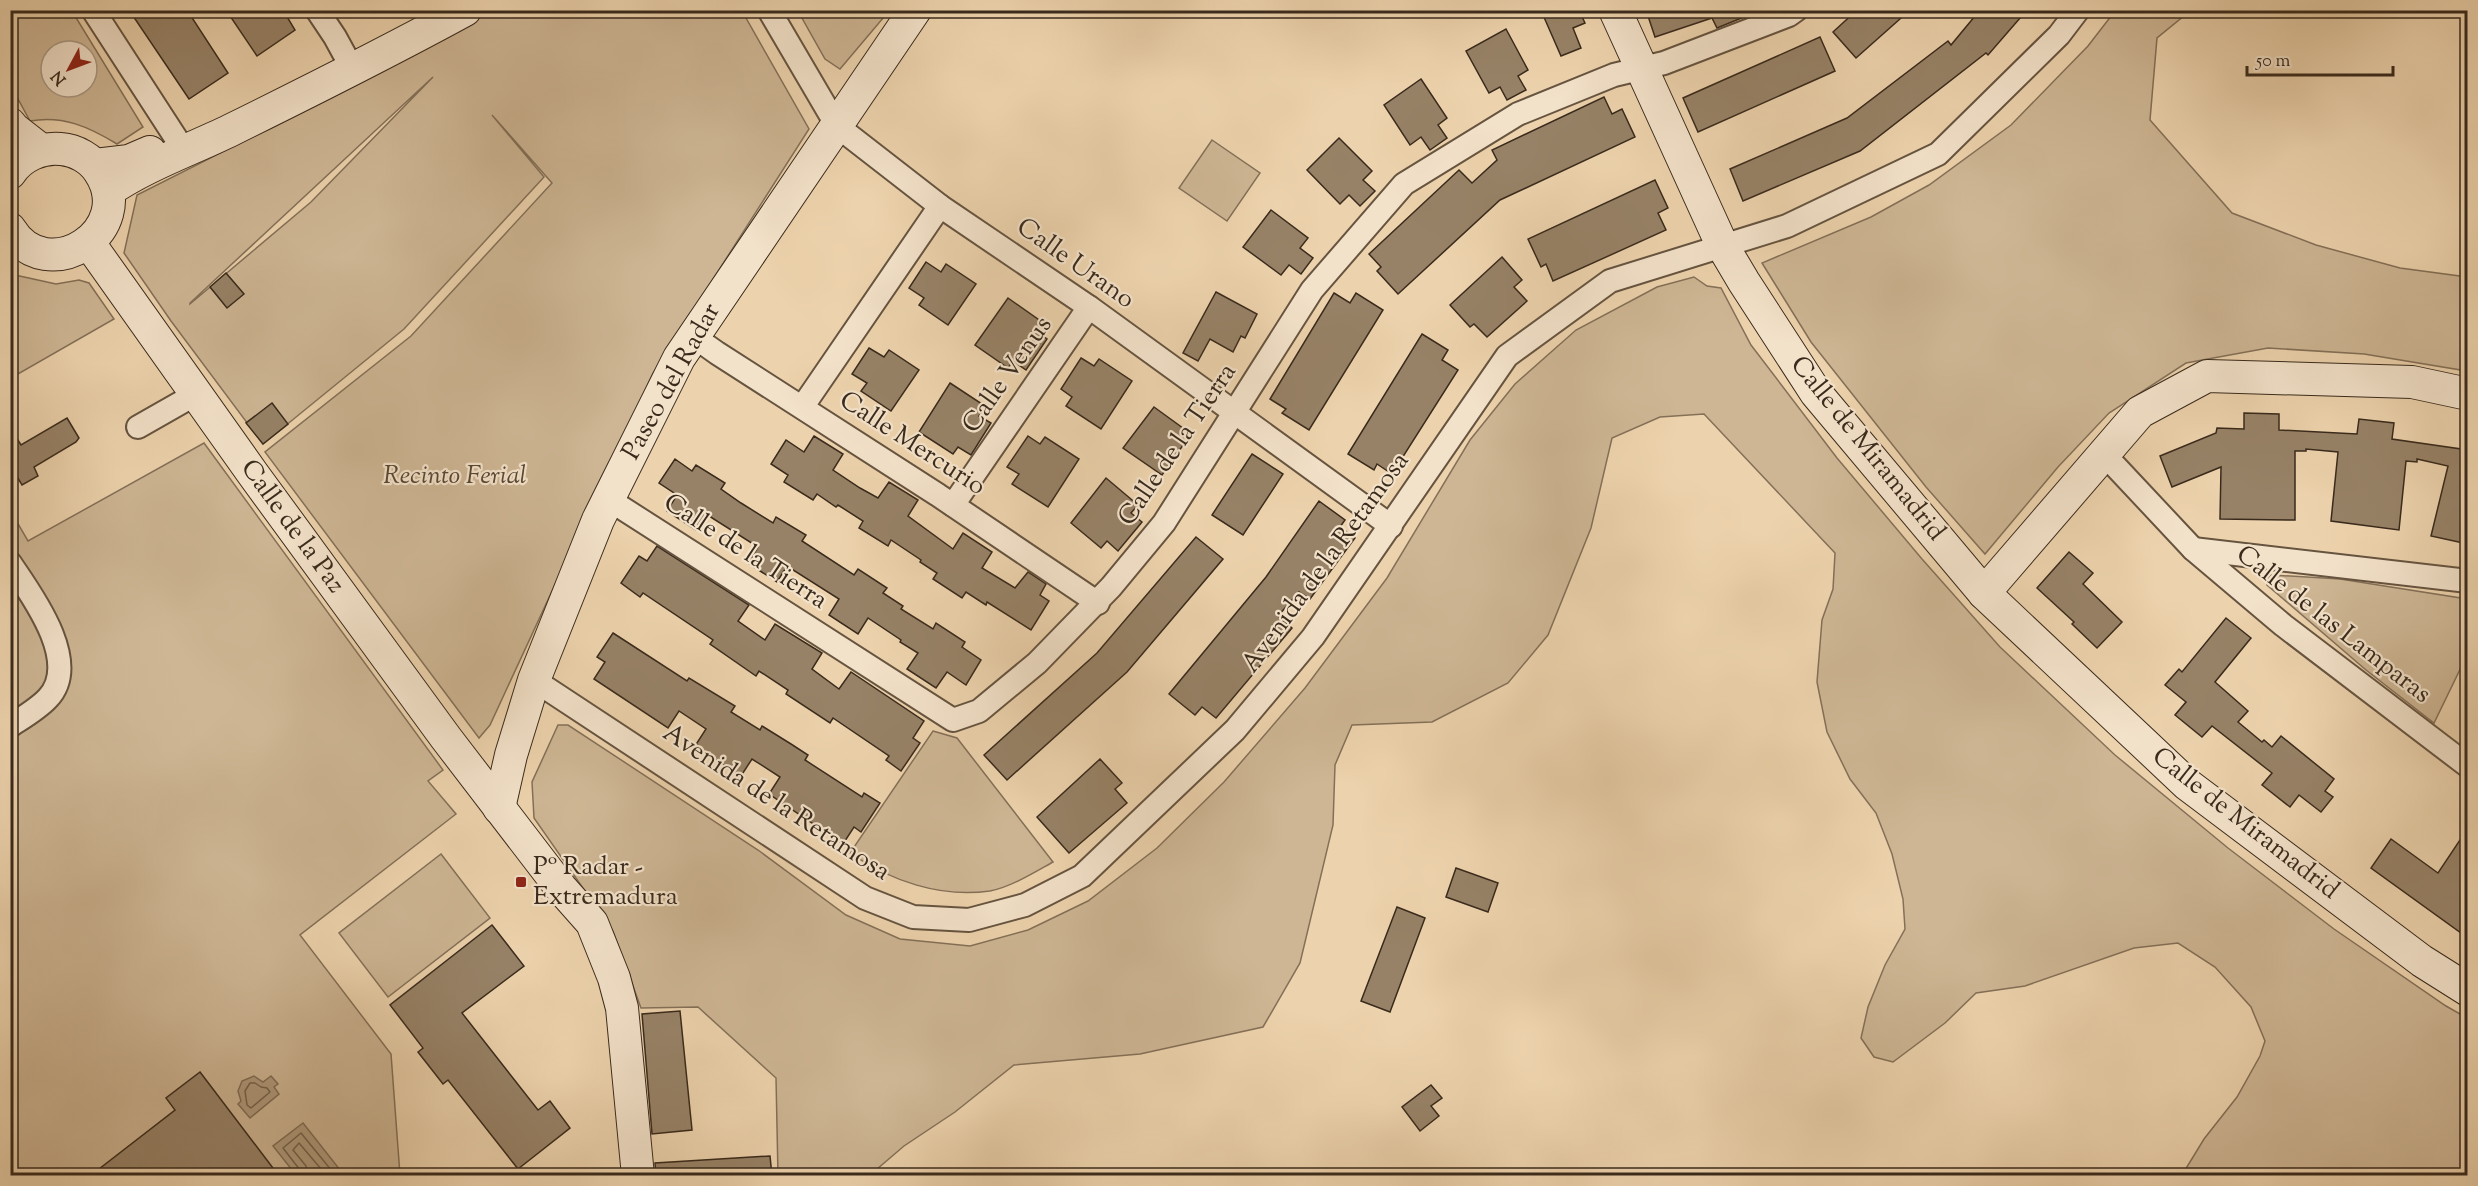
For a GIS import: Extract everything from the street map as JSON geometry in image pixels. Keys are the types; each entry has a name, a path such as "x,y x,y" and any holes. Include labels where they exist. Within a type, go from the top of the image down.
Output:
{"street":[{"path":"93,10 181,146"},
{"path":"317,10 350,64"},
{"path":"350,64 436,10"},
{"path":"101,178 134,174 181,146 465,10"},
{"name":"Calle Urano","path":"768,10 837,126 940,206 1089,307 1391,526"},
{"name":"Paseo del Radar","path":"499,808 511,755 534,680 608,499 679,358 915,10"},
{"name":"Calle de Miramadrid","path":"1615,10 1722,245 1816,393 1984,593 2188,784 2422,961 2468,990"},
{"name":"Calle de la Tierra","path":"608,499 953,720 979,711 1037,663 1098,603 1164,523 1312,290 1404,184 1518,114 1614,75 1664,63 1790,15 1796,10"},
{"name":"Avenida de la Retamosa","path":"534,680 865,898 913,917 969,920 1025,905 1082,876 1235,730 1313,637 1508,356 1610,281 1787,226 1938,154 2059,35 2078,10"},
{"path":"10,124 41,150"},
{"path":"11,168 41,150 66,149 76,152 101,178 109,201 102,228 89,243 75,251 59,254 40,252 14,240"},
{"path":"802,406 940,206"},
{"name":"Calle de la Paz","path":"89,243 196,394 499,808"},
{"name":"Calle Venus","path":"953,505 1089,307"},
{"name":"Calle Mercurio","path":"693,336 953,505 1098,603"},
{"path":"1984,593 2140,412 2207,376 2412,382 2468,394"},
{"path":"138,427 196,394"},
{"name":"Calle de las Lamparas","path":"2103,453 2193,549 2283,625 2468,766"},
{"name":"Calle de las Lamparas","path":"2193,549 2468,581"},
{"path":"10,563 41,609 56,643 60,674 50,698 10,726"},
{"path":"465,763 511,755"},
{"path":"499,808 592,923 614,978 622,1008 638,1176"}],"green space":[{"path":"10,11 72,11 89,39 39,39 39,99 99,99 99,55 143,127 117,144 96,132 65,121 30,121 11,86"},
{"name":"Recinto Ferial","path":"488,11 742,11 809,129 653,373 490,725 479,738 265,452 411,336 552,183 492,115 544,177 404,329 263,444 171,321 124,253 137,195 383,71","holes":["433,77 311,202 190,304"]},
{"path":"798,11 889,11 840,69 825,59"},
{"path":"2115,11 2190,11 2157,38 2150,120 2232,213 2316,245 2400,268 2467,277 2467,371 2364,354 2268,348 2186,363 2109,413 2058,467 1985,554 1926,487 1811,342 1762,263 1871,217 1929,185 2011,125 2088,46"},
{"path":"1212,140 1260,173 1227,221 1179,188"},
{"path":"15,275 56,284 79,280 89,283 114,319 11,378 10,278"},
{"path":"1694,277 1707,286 1721,288 1751,345 1837,458 2000,647 2115,755 2228,848 2334,929 2467,1018 2467,1175 2182,1175 2204,1139 2237,1097 2260,1056 2265,1041 2251,1007 2215,967 2178,943 2134,948 2025,986 1976,993 1945,1023 1893,1062 1874,1057 1861,1038 1868,1007 1885,965 1905,929 1903,899 1892,854 1876,813 1850,779 1827,732 1817,682 1822,620 1833,589 1835,553 1704,414 1660,417 1612,438 1591,528 1548,635 1508,683 1432,722 1352,725 1335,765 1333,825 1300,963 1263,1027 1140,1054 1014,1065 955,1112 904,1146 870,1175 778,1175 776,1078 698,1007 641,1008 613,931 534,818 532,782 558,725 568,725 758,850 846,915 900,939 970,946 1028,930 1088,901 1157,848 1224,782 1305,688 1387,578 1470,440 1515,384 1576,330 1657,287"},
{"path":"204,443 443,770 428,781 456,814 300,935 391,1054 400,1175 11,1175 10,510 28,541"},
{"path":"2271,575 2340,579 2467,599 2467,655 2434,723 2366,670 2267,585 2266,579"},
{"path":"933,731 957,738 1053,862 1006,886 971,893 917,885 882,872 850,853"},
{"path":"441,854 490,918 388,997 339,933"}],"water":[{"path":"254,1076 263,1082 271,1076 278,1084 274,1087 279,1094 250,1118 238,1104 241,1101 238,1091 242,1081"},
{"path":"303,1123 344,1175 296,1175 273,1146"}],"building":[{"path":"129,10 187,10 228,73 189,99"},
{"path":"226,10 283,10 295,30 257,56"},
{"path":"1554,10 1579,10 1585,23 1573,28 1581,48 1561,56 1543,15"},
{"path":"1646,10 1761,10 1717,28 1712,18 1655,37"},
{"path":"1857,10 1910,10 1856,58 1833,32"},
{"path":"1980,10 2027,10 1988,55 1986,53 1860,151 1743,201 1730,169 1847,118 1948,41 1951,45"},
{"path":"1506,29 1528,70 1518,76 1526,90 1507,100 1500,87 1489,93 1466,51"},
{"path":"1820,37 1835,71 1698,132 1683,98"},
{"path":"1421,79 1447,118 1438,125 1447,138 1430,150 1421,137 1410,145 1384,105"},
{"path":"1604,97 1612,114 1622,109 1635,137 1500,200 1398,294 1377,271 1381,267 1369,254 1459,170 1472,183 1497,160 1492,150"},
{"path":"1339,138 1372,171 1363,180 1375,191 1360,206 1349,195 1340,204 1307,170"},
{"path":"1655,180 1668,208 1658,213 1666,230 1553,281 1546,264 1541,267 1528,239"},
{"path":"1271,210 1308,238 1300,248 1313,258 1301,274 1289,265 1281,275 1243,247"},
{"path":"1502,257 1522,280 1514,287 1527,301 1487,337 1474,324 1470,327 1450,305"},
{"path":"926,262 941,272 946,264 976,284 948,325 919,305 924,298 909,288"},
{"path":"226,273 244,294 227,308 210,287"},
{"path":"1216,292 1257,314 1245,338 1241,336 1233,352 1210,339 1198,361 1183,353"},
{"path":"1334,293 1350,303 1356,293 1383,310 1309,430 1282,413 1286,409 1270,399"},
{"path":"1008,298 1042,322 1036,331 1047,339 1026,370 1013,361 1008,368 975,345"},
{"path":"1422,334 1448,350 1442,360 1458,370 1392,474 1377,464 1374,470 1348,454"},
{"path":"869,348 884,357 889,350 919,370 891,411 861,391 867,383 852,374"},
{"path":"1081,358 1094,366 1099,359 1132,381 1101,429 1066,406 1072,397 1061,389"},
{"path":"950,383 985,406 979,416 991,423 971,455 958,447 953,454 919,432"},
{"path":"272,403 288,424 263,444 246,423"},
{"path":"1154,407 1191,434 1162,475 1123,448"},
{"path":"2244,413 2279,414 2279,430 2357,434 2359,419 2394,423 2392,439 2468,450 2468,544 2431,536 2448,466 2417,459 2417,462 2406,461 2399,530 2331,521 2338,452 2306,449 2306,451 2295,451 2295,520 2220,519 2221,467 2172,487 2160,456 2216,433 2217,428 2244,429"},
{"path":"67,418 79,438 34,467 38,476 22,485 10,465 10,427 21,445"},
{"path":"814,436 843,454 833,470 860,488 878,498 889,482 918,500 908,516 953,549 963,533 992,552 982,568 1015,588 1028,572 1046,584 1040,595 1049,601 1031,630 987,602 986,605 966,592 962,598 933,579 937,573 920,562 921,560 891,540 888,546 859,528 863,521 838,505 836,507 817,494 813,500 784,482 788,475 771,464 786,440 804,452"},
{"path":"1028,436 1040,444 1045,437 1079,459 1048,507 1012,484 1019,474 1007,467"},
{"path":"1252,454 1283,474 1243,535 1212,515"},
{"path":"675,459 692,471 696,465 725,483 721,489 741,503 773,523 776,517 806,535 802,541 854,575 858,569 887,588 883,593 903,606 901,609 933,629 936,623 965,642 962,647 981,660 966,685 947,672 936,688 907,669 918,653 868,618 858,634 829,615 839,599 787,566 777,582 748,563 758,547 706,514 696,530 667,511 677,495 659,483"},
{"path":"1106,478 1138,505 1131,513 1142,522 1118,551 1107,541 1101,548 1071,523"},
{"path":"1319,501 1345,520 1340,527 1355,538 1310,599 1299,592 1278,616 1292,628 1216,718 1202,707 1195,715 1169,694 1266,577"},
{"path":"1196,537 1223,559 1127,672 1007,780 984,755 1097,653"},
{"path":"657,546 749,605 738,621 765,640 775,624 822,653 812,669 839,689 851,672 924,721 913,738 920,743 901,771 886,760 889,756 833,718 830,723 786,694 788,690 759,671 756,676 710,644 713,640 643,593 640,597 621,583 639,556 647,561"},
{"path":"2069,552 2093,573 2083,584 2122,622 2097,648 2072,624 2074,622 2037,588"},
{"path":"2226,618 2251,638 2215,682 2248,711 2238,722 2262,742 2264,740 2272,747 2281,736 2334,779 2325,791 2333,797 2321,812 2299,795 2290,807 2262,785 2272,773 2212,726 2202,737 2175,715 2186,702 2165,685 2179,669 2182,672"},
{"path":"613,633 687,681 689,678 735,706 731,712 760,730 762,726 808,755 805,760 862,797 864,793 880,803 861,832 854,827 843,844 769,794 780,777 752,759 741,776 695,746 706,729 679,711 668,728 594,679 605,662 597,657"},
{"path":"1100,759 1122,783 1115,789 1127,803 1069,853 1037,817"},
{"path":"2468,828 2468,938 2371,868 2391,839 2438,873"},
{"path":"1456,868 1498,883 1488,912 1446,897"},
{"path":"1397,907 1425,918 1390,1012 1361,1001"},
{"path":"492,925 524,966 462,1013 538,1110 550,1101 570,1128 518,1169 448,1080 443,1084 418,1052 423,1048 390,1005"},
{"path":"680,1011 692,1130 652,1134 642,1014"},
{"path":"200,1072 279,1176 90,1176 175,1110 166,1098"},
{"path":"1431,1085 1442,1098 1431,1106 1439,1116 1420,1131 1402,1107"},
{"path":"770,1156 772,1176 656,1176 655,1163"}],"place":[{"name":"Pº Radar - Extremadura","path":"521,882"}]}
